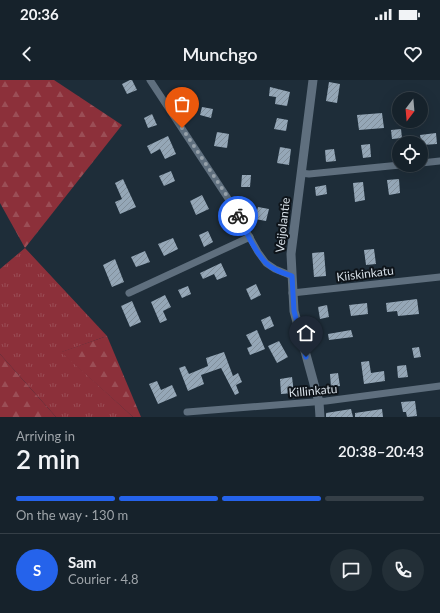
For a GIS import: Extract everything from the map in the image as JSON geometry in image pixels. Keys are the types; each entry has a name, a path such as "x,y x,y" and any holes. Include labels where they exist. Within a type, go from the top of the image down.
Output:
{"street":[{"path":"150,80 227,196 258,252 266,263 275,269 292,276"},
{"name":"Veijolantie","path":"313,80 291,254 294,311 319,402 320,417"},
{"path":"428,162 440,161"},
{"path":"301,173 308,174 392,166"},
{"path":"129,293 250,237"},
{"name":"Kiiskinkatu","path":"292,293 440,277"},
{"name":"Killinkatu","path":"187,412 319,402 440,386"}],"green space":[{"path":"0,80 54,80 122,125 25,248 0,203"},
{"path":"25,248 107,336 62,352 133,417 56,417 0,354 0,269"},
{"path":"107,336 141,417 133,417 61,352"},
{"path":"0,354 56,417 0,417"}],"building":[{"path":"132,80 137,90 127,94 122,84"},
{"path":"329,82 340,84 337,103 326,101"},
{"path":"270,87 290,92 287,106 275,104 276,97 269,96"},
{"path":"202,107 213,109 211,118 200,115"},
{"path":"382,113 384,128 359,130 357,115"},
{"path":"152,114 157,125 148,128 144,118"},
{"path":"277,118 288,120 286,131 274,129"},
{"path":"401,129 402,136 392,136 392,139 391,130"},
{"path":"217,132 229,134 227,148 214,146"},
{"path":"436,133 437,144 428,145 428,136 420,135"},
{"path":"168,136 176,154 165,159 160,149 151,154 147,146"},
{"path":"370,144 371,157 363,158 361,145"},
{"path":"280,147 291,149 289,165 277,163"},
{"path":"334,149 336,161 326,162 325,150"},
{"path":"171,171 175,181 164,186 159,176"},
{"path":"242,175 251,175 250,187 241,187"},
{"path":"123,179 136,207 120,214 115,202 122,199 115,183"},
{"path":"399,179 400,193 389,195 387,180"},
{"path":"363,182 365,200 355,202 353,183"},
{"path":"326,185 327,194 316,196 315,187"},
{"path":"202,195 209,209 196,215 190,201"},
{"path":"258,207 269,209 266,221 255,219"},
{"path":"208,231 213,242 204,247 199,235"},
{"path":"173,238 178,249 164,256 158,244"},
{"path":"374,249 376,264 366,265 364,250"},
{"path":"145,251 150,262 136,267 131,257"},
{"path":"324,252 326,276 314,277 312,253"},
{"path":"115,259 124,282 112,287 103,265"},
{"path":"221,263 227,276 217,280 214,274 203,279 200,273"},
{"path":"256,284 261,295 251,300 246,289"},
{"path":"188,286 191,294 182,298 178,290"},
{"path":"165,295 171,307 163,311 167,320 160,323 151,302"},
{"path":"417,299 419,314 398,316 397,311 387,312 386,303"},
{"path":"132,301 141,322 130,327 121,306"},
{"path":"367,303 368,314 351,316 349,305"},
{"path":"327,305 329,317 320,319 318,307"},
{"path":"270,316 274,326 265,330 261,320"},
{"path":"257,330 265,349 250,355 247,348 252,346 246,335"},
{"path":"351,330 353,337 329,340 328,334"},
{"path":"279,341 288,357 277,363 268,346"},
{"path":"419,347 421,357 414,358 412,348"},
{"path":"224,352 233,376 238,373 242,382 236,385 239,393 235,395 221,368 201,375 204,384 188,391 179,368 185,366 189,374 208,366 206,358"},
{"path":"369,361 371,373 384,371 385,381 364,384 361,362"},
{"path":"406,365 408,377 398,378 397,366"},
{"path":"338,373 340,386 331,387 330,374"},
{"path":"292,377 294,393 281,394 280,379"},
{"path":"157,381 161,390 172,385 177,396 158,404 149,384"},
{"path":"415,401 417,416 407,417 406,412 403,412 401,402"},
{"path":"351,409 353,417 326,417 326,413"},
{"path":"382,409 383,417 355,417 355,413"}],"way so far":[{"path":"182,128 227,196 238,216"}],"route":[{"path":"238,216 258,252 266,263 275,269 292,276 294,311 306,357"}]}
